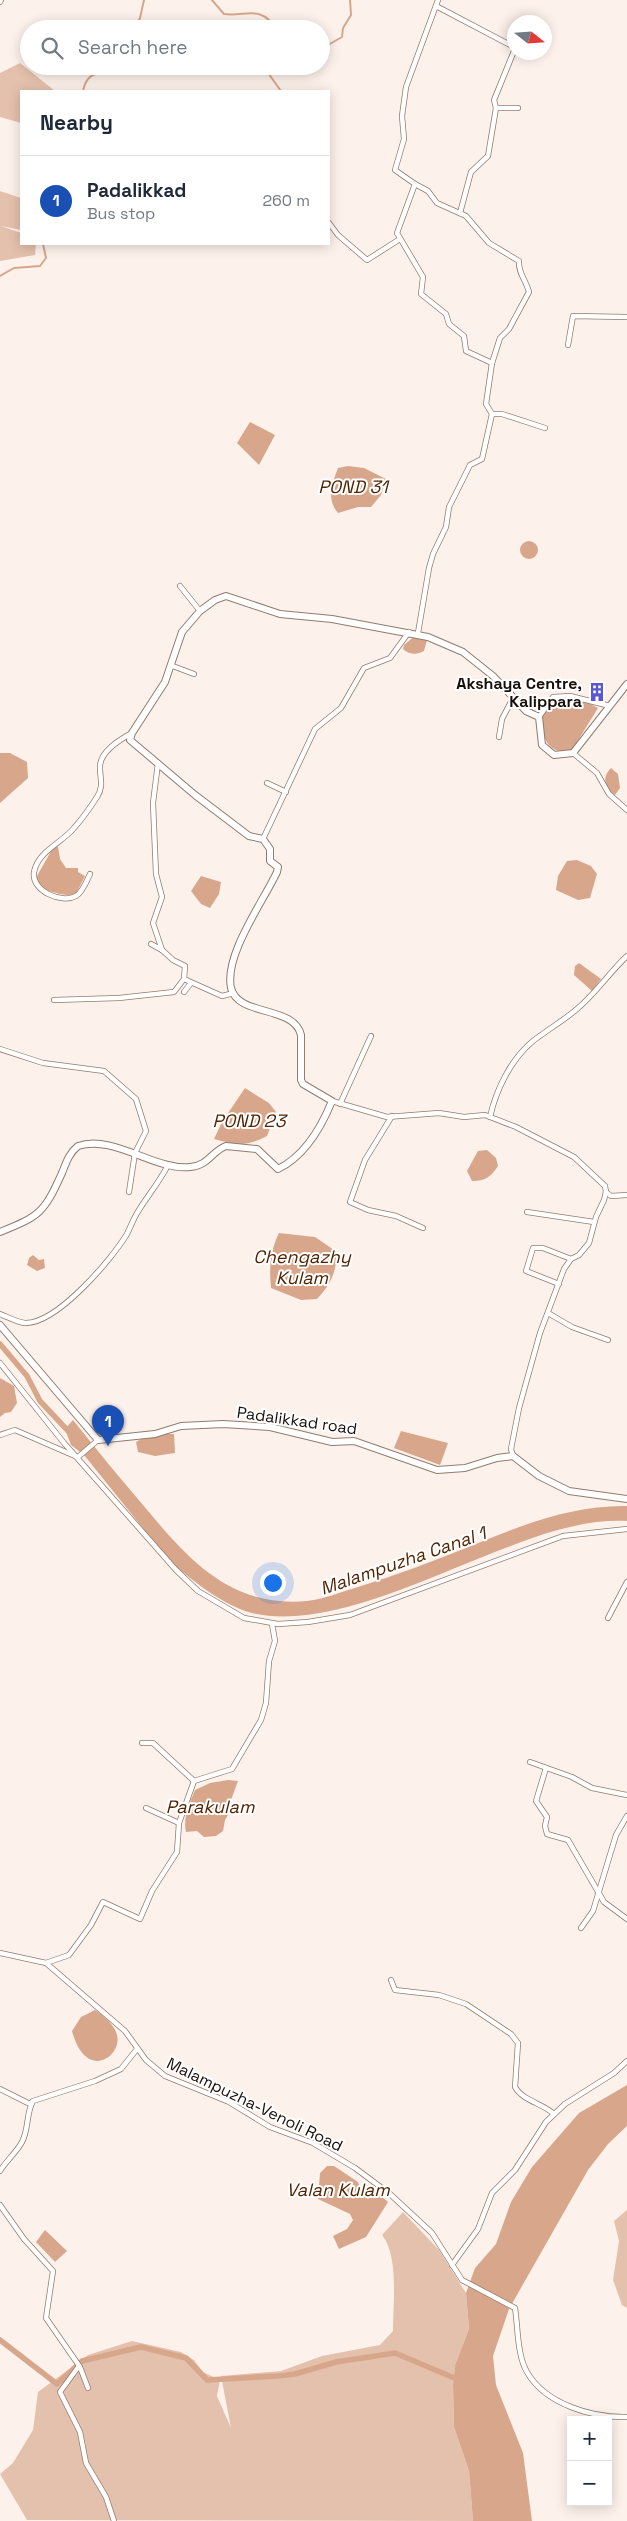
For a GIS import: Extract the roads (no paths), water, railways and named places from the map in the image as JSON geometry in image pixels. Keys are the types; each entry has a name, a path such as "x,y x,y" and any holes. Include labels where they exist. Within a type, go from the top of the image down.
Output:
{"main road":[{"path":"0,1232 40,1213 51,1198 68,1157 78,1146 104,1145 135,1153 168,1165 184,1168 198,1166 226,1146 257,1149 274,1167 280,1169 311,1142 324,1122 332,1101 303,1084 301,1080 301,1035 298,1028 284,1016 256,1008 236,998 231,988 231,967 247,929 278,870 270,861 272,851 263,839 249,836 194,795 130,740 132,733 165,682 182,632 200,611 215,600 226,596 280,614 418,634 463,652 493,676 526,712 539,717 540,738 546,750 554,755 573,753 627,684"},
{"path":"0,1325 98,1440"},
{"name":"Padalikkad road","path":"98,1440 147,1435 181,1426 223,1424 270,1427 332,1442 354,1441 437,1470 465,1468 497,1458 513,1456"},
{"path":"513,1456 539,1476 569,1491 627,1499"}],"street":[{"path":"418,634 422,600 433,554 446,527 449,507 458,493 463,477 470,465 482,459 492,414 486,404 492,363 500,338 509,329 529,292 526,282 518,271 519,261 489,243 466,216 437,203 428,191 395,170 404,139 402,116 406,87 438,0"},
{"path":"436,6 507,42"},
{"path":"460,213 471,172 488,156 496,108 494,100 510,60"},
{"path":"496,108 518,108"},
{"path":"415,184 397,234 423,277 421,294 446,314 449,324 464,336 466,351 492,363"},
{"path":"330,224 338,235 367,260 400,238"},
{"path":"568,345 573,316 627,317"},
{"path":"492,414 502,414 545,428"},
{"path":"180,586 200,611"},
{"path":"263,839 315,729 341,708 364,668 390,658 409,632"},
{"path":"170,665 194,674"},
{"path":"539,717 552,697 564,695 610,706"},
{"path":"499,737 502,719 513,698"},
{"path":"90,874 80,893 75,897 63,898 35,885 34,874 41,858 59,839 74,829 98,796 102,780 100,768 102,759 118,740 132,733"},
{"path":"573,753 597,773 610,794 627,810"},
{"path":"158,764 153,803 156,874 162,897 154,923 162,950"},
{"path":"267,783 286,792"},
{"path":"54,1000 119,998 174,992 184,979 185,966 172,960 162,950 151,944"},
{"path":"490,1117 500,1087 523,1052 582,1005 627,956"},
{"path":"184,979 222,996 234,992"},
{"path":"184,992 191,983"},
{"path":"340,1104 372,1036"},
{"path":"0,1049 42,1063 104,1071 136,1099 146,1131 135,1153 129,1192"},
{"path":"332,1101 392,1116 439,1113 464,1117 485,1115 516,1127 574,1157 600,1182 611,1196 627,1195"},
{"path":"392,1116 365,1160 350,1202 368,1210 396,1216 424,1228"},
{"path":"0,1314 25,1323 35,1321 57,1310 98,1274 127,1234 138,1212 152,1193 168,1165"},
{"path":"513,1456 512,1448 519,1408 548,1313 570,1259 579,1255 589,1243 594,1222 606,1192"},
{"path":"527,1212 594,1222"},
{"path":"559,1284 526,1271 533,1248 543,1248 570,1259"},
{"path":"548,1313 572,1327 608,1340"},
{"path":"0,1363 127,1516 198,1591 244,1618 272,1624 308,1622 350,1614 563,1536 627,1529"},
{"path":"0,1435 15,1430 78,1457"},
{"path":"78,1457 98,1440"},
{"path":"608,1618 627,1582"},
{"path":"194,1781 232,1770 261,1720 266,1703 269,1661 275,1641 272,1624"},
{"path":"142,1744 153,1743 194,1781"},
{"path":"530,1762 572,1777 592,1788 627,1795"},
{"path":"546,1768 536,1801 547,1817 545,1826 547,1834 568,1840 604,1902 627,1919"},
{"path":"46,1963 69,1955 91,1925 103,1902 140,1919 152,1891 177,1852 179,1823 194,1781"},
{"path":"146,1808 179,1823"},
{"path":"581,1928 593,1911 599,1894 603,1872 616,1835 627,1816"},
{"name":"Malampuzha-Venoli Road","path":"0,1953 46,1963 125,2031 137,2049 165,2076 230,2102 270,2127 313,2143 355,2168 390,2194 432,2234 462,2280 515,2308 526,2371 543,2393 555,2400 601,2416 627,2417"},
{"path":"391,1980 395,1990 440,1995 466,2004 514,2037 518,2043 519,2053 515,2072 515,2087 522,2096 542,2105 554,2114"},
{"path":"0,2089 30,2104 33,2100 95,2081 121,2069 137,2049"},
{"path":"452,2265 478,2229 492,2193 515,2170 542,2128 554,2114 614,2074 627,2061"},
{"path":"0,2171 22,2142 28,2123 29,2108 33,2100"},
{"path":"0,2206 24,2239 53,2271 46,2318 66,2350 78,2364 88,2388"},
{"path":"78,2364 60,2392 80,2432 86,2463 106,2497 114,2521"}],"water":[{"path":"250,422 275,435 259,465 237,443"},
{"name":"POND 31","path":"348,466 364,468 386,479 381,495 371,507 358,507 338,513 332,502 332,486 338,468"},
{"path":"529,541 535,544 538,550 535,556 529,559 523,556 520,550 523,544"},
{"path":"416,635 427,640 424,651 416,654 403,649 404,645"},
{"path":"559,696 585,701 598,708 572,750 556,750 547,742 544,735 542,721 545,708 549,702"},
{"path":"0,753 10,753 27,762 28,778 0,803"},
{"path":"611,768 618,774 620,788 615,795 607,786 605,779"},
{"path":"54,846 58,847 60,859 66,868 78,868 78,872 85,876 75,896 37,888 37,876"},
{"path":"577,860 591,866 597,874 590,898 578,900 556,890 558,876 567,861"},
{"path":"201,876 221,882 219,894 210,908 201,904 191,891"},
{"path":"579,963 601,979 592,991 574,975 575,966"},
{"name":"POND 23","path":"245,1088 269,1103 276,1112 267,1136 253,1142 241,1144 214,1139 222,1122"},
{"path":"487,1150 496,1158 498,1166 487,1178 472,1181 467,1171 478,1151"},
{"name":"Chengazhy Kulam","path":"279,1233 315,1237 337,1252 332,1278 317,1299 301,1300 271,1288 271,1260"},
{"path":"33,1255 39,1260 44,1259 45,1268 37,1271 27,1265 29,1258"},
{"path":"0,1378 14,1386 17,1403 11,1412 5,1413 0,1417"},
{"path":"73,1420 160,1525 194,1561 213,1576 233,1588 255,1597 280,1601 320,1599 415,1568 528,1524 567,1513 587,1509 627,1506 627,1521 590,1523 554,1531 401,1590 339,1609 309,1615 279,1616 252,1613 218,1598 167,1558 84,1455 71,1445 65,1429"},
{"path":"401,1431 448,1443 440,1465 394,1448"},
{"path":"174,1434 175,1453 155,1456 138,1452 136,1442 143,1438"},
{"name":"Parakulam","path":"228,1780 238,1781 231,1800 232,1808 225,1820 223,1831 216,1836 204,1837 197,1831 186,1832 186,1816 195,1790 210,1783"},
{"path":"95,2010 112,2025 118,2041 110,2056 103,2060 95,2061 86,2057 78,2047 72,2031 81,2017"},
{"path":"627,2085 627,2126 608,2144 588,2170 509,2309 493,2356 496,2385 523,2453 532,2521 473,2521 469,2471 454,2427 453,2385 455,2365 469,2329 466,2293 475,2268 496,2244 511,2202 532,2167 579,2113"},
{"name":"Valan Kulam","path":"327,2166 334,2166 358,2182 360,2187 380,2195 388,2202 366,2237 339,2249 333,2236 347,2229 353,2220 350,2214 318,2199 320,2173"},
{"path":"45,2230 67,2251 55,2262 36,2242"}],"waterway":[{"path":"139,20 144,0"},
{"path":"212,0 224,14 253,13 259,14 269,20"},
{"path":"330,44 342,37 343,28 351,15 350,0"},
{"path":"83,90 85,83 92,75"},
{"path":"269,75 280,90"},
{"path":"0,276 14,268 40,266 46,258 43,245"},
{"name":"Malampuzha Canal 1","path":"0,1344 27,1376 40,1401 71,1434"},
{"path":"0,2340 57,2384 82,2361 141,2347 186,2358 207,2380 295,2374 336,2362 395,2353 459,2380"}],"place":[{"name":"Akshaya Centre, Kalippara","path":"597,692"},
{"name":"Padalikkad","path":"108,1446"}]}
